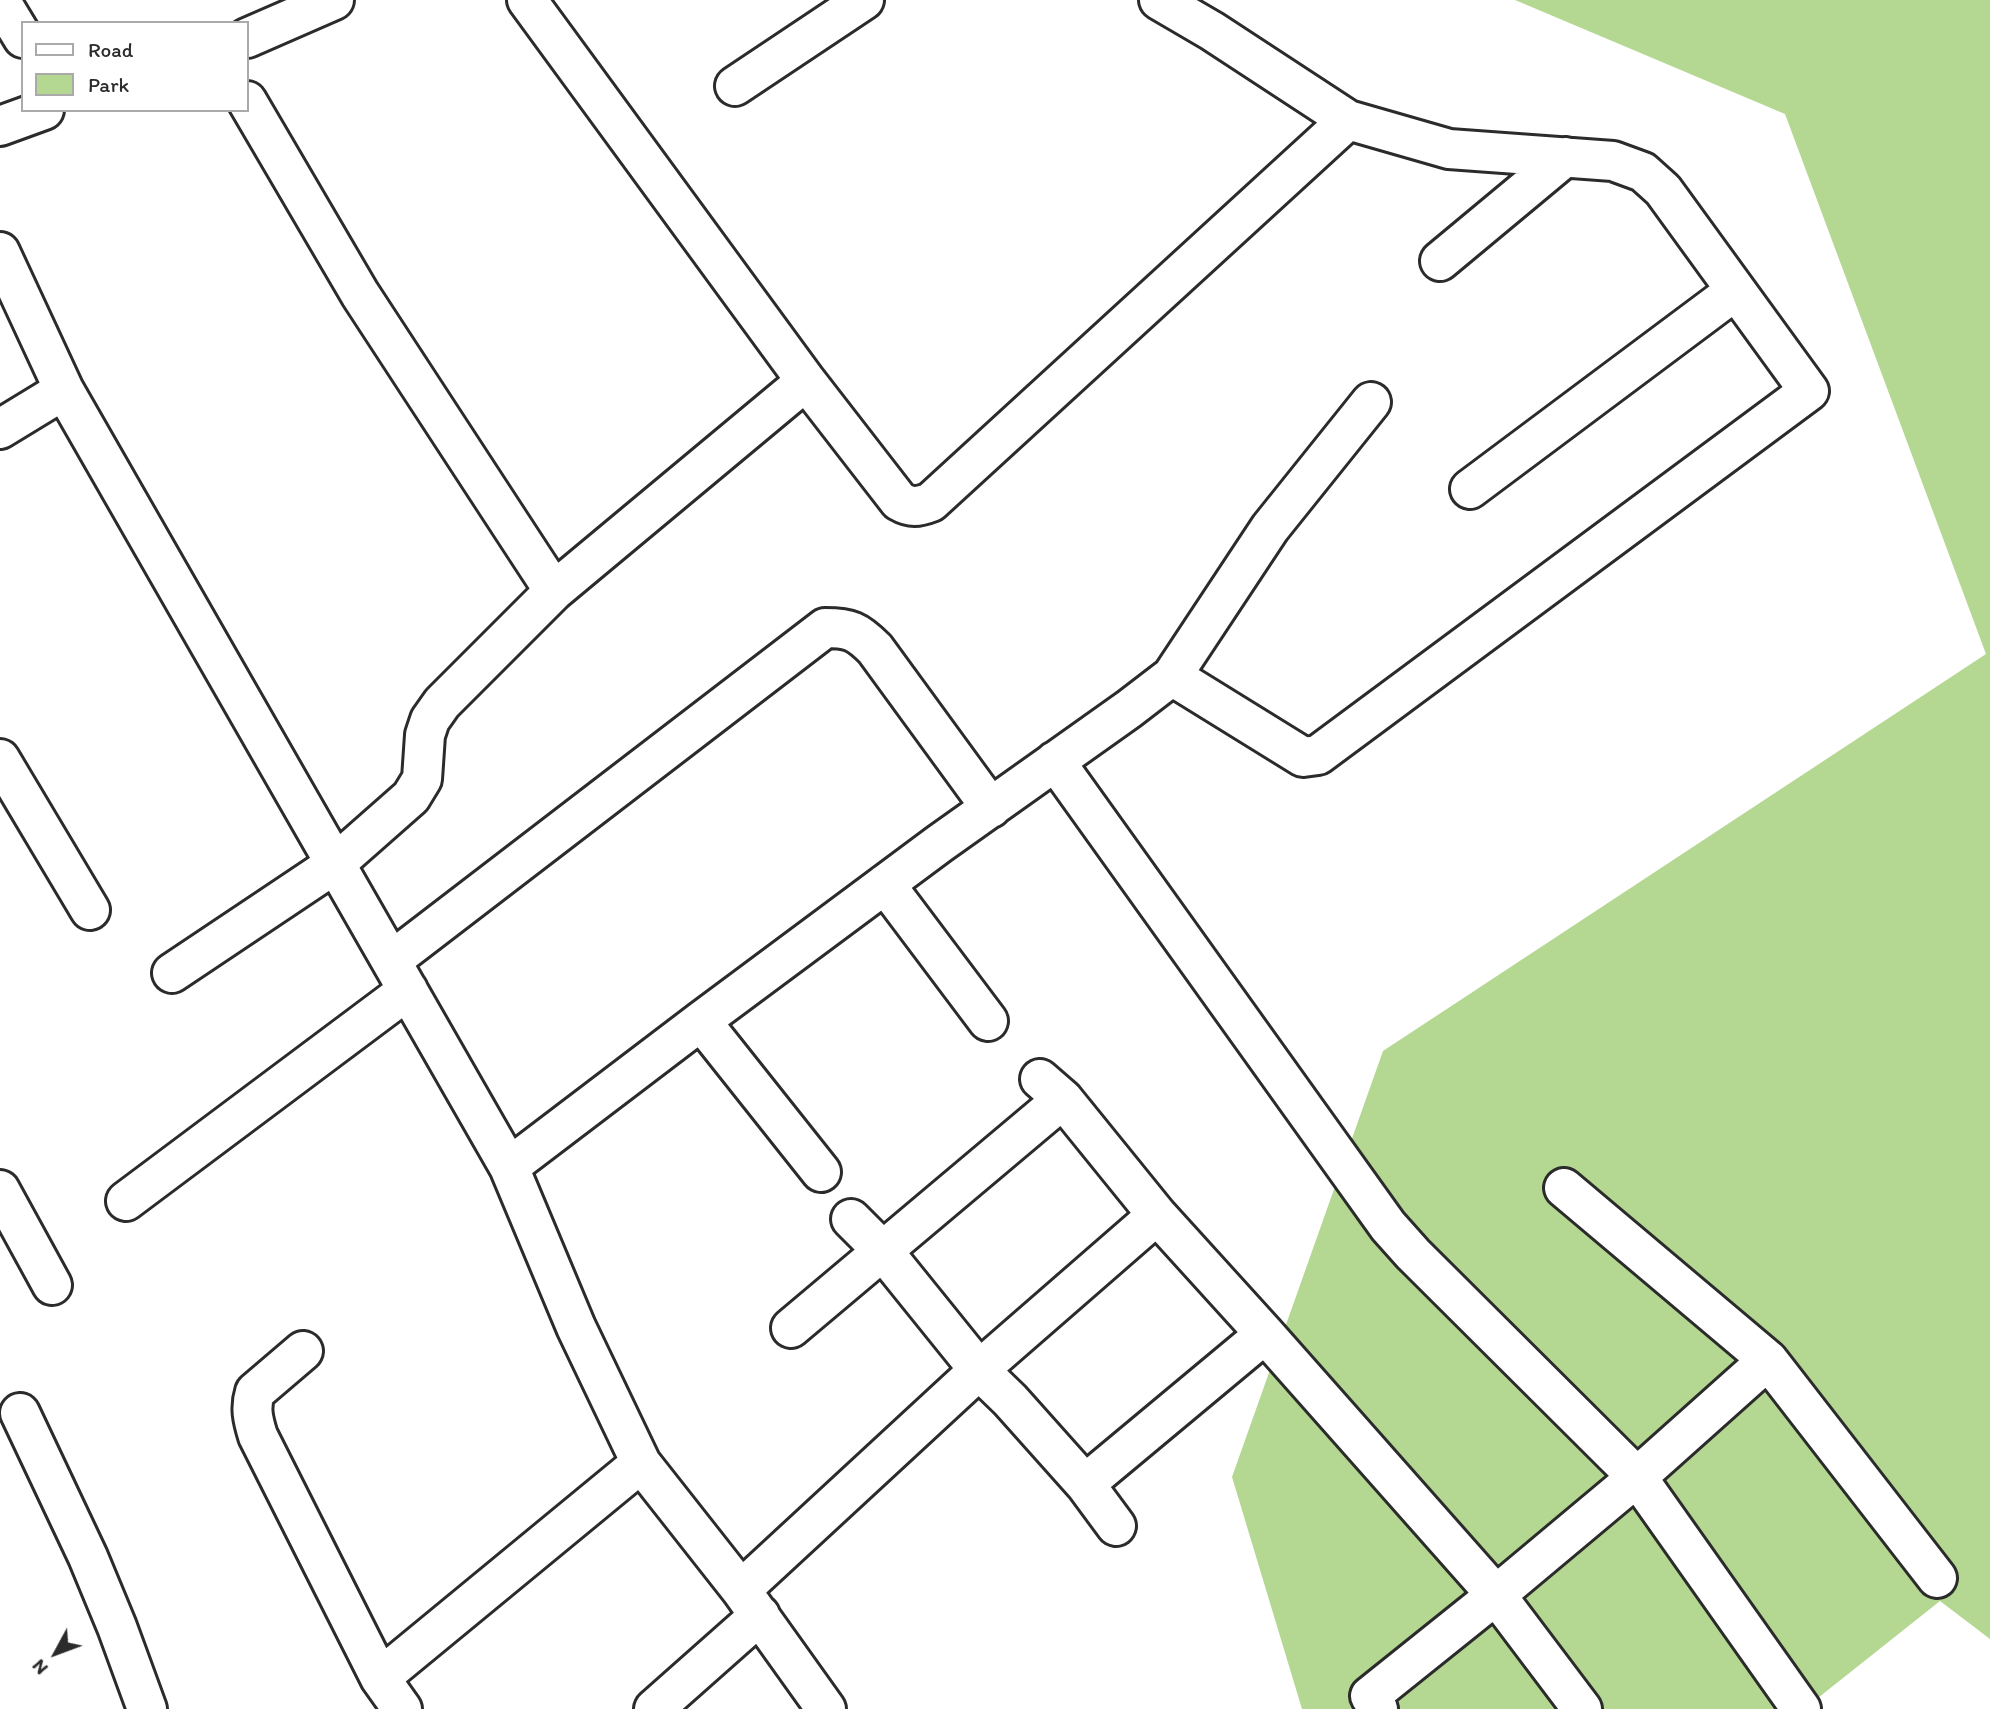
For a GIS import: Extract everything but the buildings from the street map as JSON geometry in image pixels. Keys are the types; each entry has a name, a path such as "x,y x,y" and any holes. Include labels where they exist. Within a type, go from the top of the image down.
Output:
{"street":[{"path":"1,0 21,35"},
{"path":"248,38 334,0"},
{"path":"527,0 806,381 899,501 909,507 920,507 931,502 1348,120"},
{"path":"735,86 864,0"},
{"path":"1159,0 1212,31 1348,120 1449,149 1614,161 1643,172 1663,190 1809,391 1318,755 1303,757 1172,676"},
{"path":"248,103 360,294 554,591"},
{"path":"0,126 38,112"},
{"path":"1440,261 1565,157"},
{"path":"0,252 64,390 509,1167 576,1328 641,1463 751,1602 826,1709"},
{"path":"1470,489 1735,291"},
{"path":"172,973 335,864 411,797 422,779 425,735 430,720 442,703 554,591 806,381"},
{"path":"0,429 64,390"},
{"path":"509,1167 885,884 1172,676 1270,528 1371,402"},
{"path":"126,1201 825,628 846,628 861,635 875,649 991,808"},
{"path":"0,760 90,911"},
{"path":"1055,761 1388,1227 1637,1477 1801,1709"},
{"path":"885,884 988,1021"},
{"path":"701,1021 821,1172"},
{"path":"791,1328 883,1251 1052,1089 1157,1215 1496,1595 1582,1709"},
{"path":"1564,1188 1768,1360 1937,1578"},
{"path":"0,1191 52,1285"},
{"path":"654,1709 751,1602 979,1370 1157,1215"},
{"path":"851,1219 883,1251 979,1370 1010,1400 1085,1484 1116,1526"},
{"path":"1085,1484 1265,1334"},
{"path":"303,1351 255,1392 252,1415 258,1436 380,1678 402,1709"},
{"path":"1367,1705 1637,1477 1768,1360"},
{"path":"20,1413 88,1557 147,1709"},
{"path":"380,1678 641,1463"}],"green space":[{"path":"1515,0 1990,0 1990,1639 1940,1601 1804,1709 1302,1709 1232,1477 1383,1051 1986,654 1785,114"}]}
